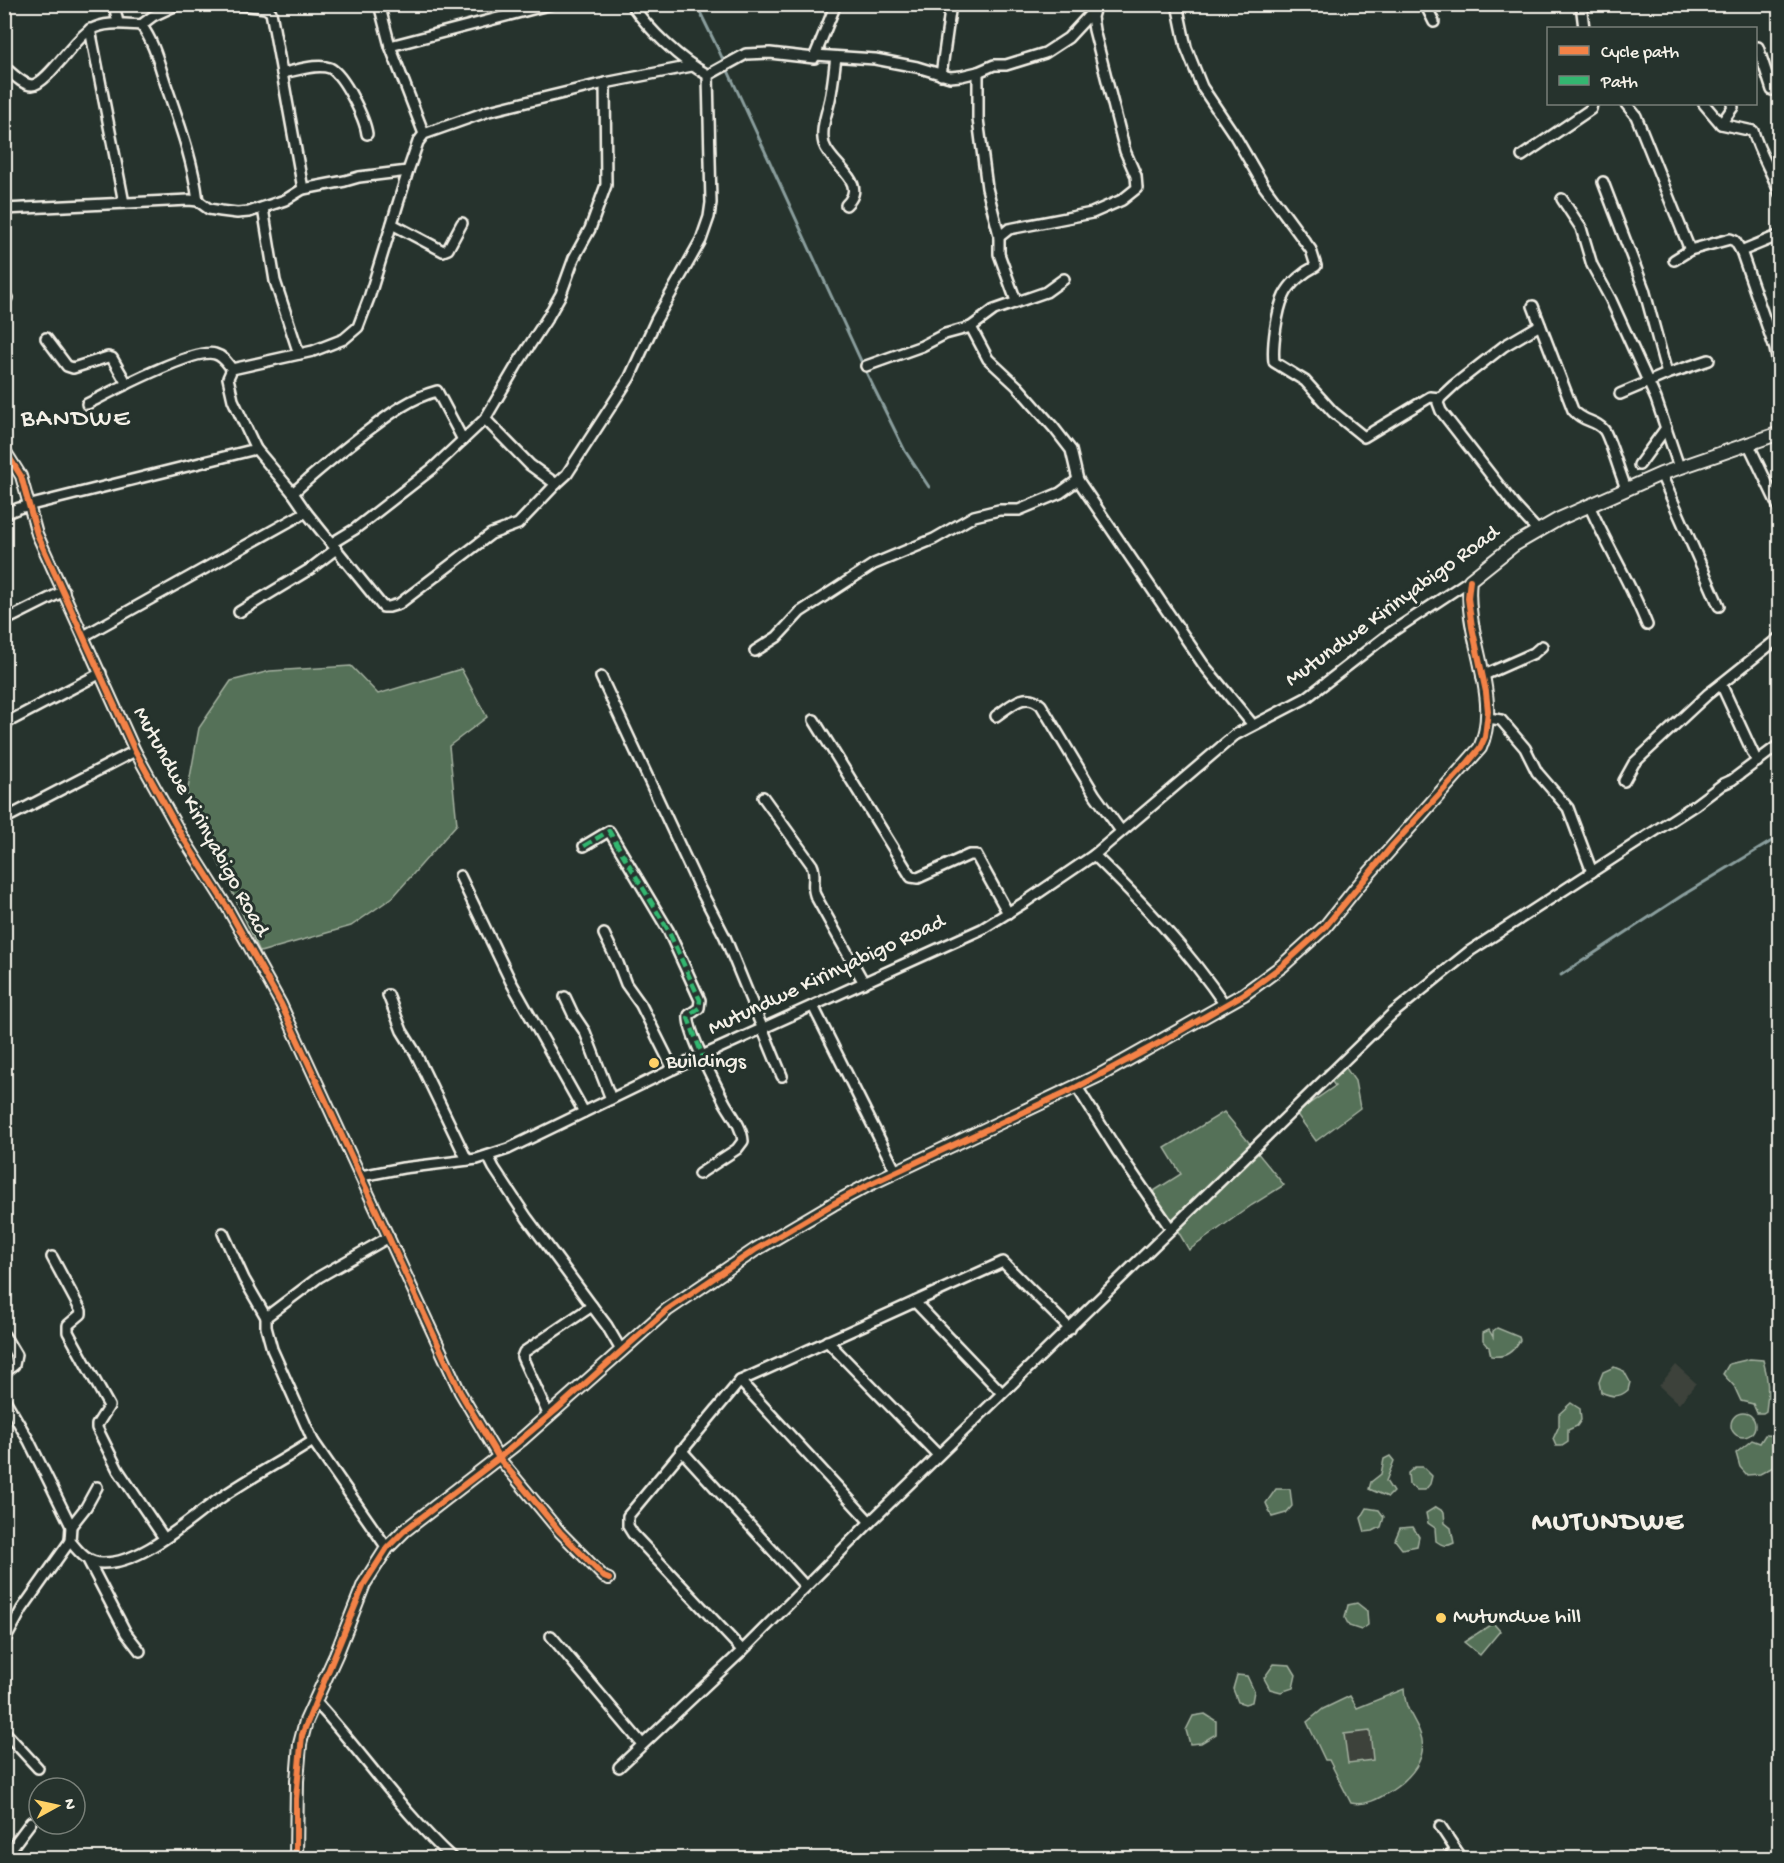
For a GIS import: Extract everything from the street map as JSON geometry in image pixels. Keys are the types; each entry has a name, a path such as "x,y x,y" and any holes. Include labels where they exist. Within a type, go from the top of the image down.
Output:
{"street":[{"path":"114,4 118,23"},
{"path":"4,66 21,81 31,85 35,84 50,72 80,37 90,30 118,23 141,25 153,16 179,4"},
{"path":"232,4 265,8 272,12 303,189"},
{"path":"379,4 390,46 424,134"},
{"path":"390,46 552,4"},
{"path":"631,4 641,19 692,66 708,75"},
{"path":"708,75 746,54 770,53 814,58 836,4"},
{"path":"941,75 951,4"},
{"path":"1177,4 1186,47 1202,87 1235,136 1264,186 1311,250 1316,266 1304,272 1284,295 1272,346 1274,362 1305,381 1333,412 1364,437 1431,397 1440,398"},
{"path":"1425,4 1434,22"},
{"path":"1581,4 1584,27"},
{"path":"815,55 875,59 950,77 978,72 994,65 1006,65 1050,50 1068,38 1095,7"},
{"path":"999,237 1009,229 1092,213 1122,200 1137,188 1136,176 1125,152 1093,24 1095,7"},
{"path":"141,25 152,43 186,145 195,178 198,201"},
{"path":"90,30 124,203"},
{"path":"1758,47 1772,90"},
{"path":"836,57 823,135 827,151 851,181 855,190 854,196 846,205"},
{"path":"232,369 313,351 344,339 358,327 408,171 418,142 424,134 489,111 692,66"},
{"path":"282,73 314,67 329,68 340,76 360,112 367,134"},
{"path":"978,72 979,126 989,198 999,237 999,254 1016,301"},
{"path":"232,369 228,378 233,400 256,449 382,607 389,607 411,596 491,534 518,524 567,474 630,377 656,320 704,232 709,217 711,203 708,75"},
{"path":"239,612 310,569 354,529 432,469 485,419 561,294 574,258 590,229 600,204 606,185 607,164 605,84"},
{"path":"1522,156 1591,109 1592,105"},
{"path":"1627,105 1636,116 1690,250"},
{"path":"1705,105 1721,124 1753,131 1779,194"},
{"path":"1721,124 1732,105"},
{"path":"4,209 198,201 208,209 237,213 263,208 285,200 303,189 359,177 408,171"},
{"path":"1603,182 1644,289 1667,374"},
{"path":"1562,199 1581,228 1592,265 1611,300 1648,381 1679,467"},
{"path":"263,208 275,281 298,354"},
{"path":"392,224 443,252 448,249 462,223"},
{"path":"1741,251 1779,236"},
{"path":"1674,261 1690,250 1730,239 1735,241 1741,251 1775,349 1779,373"},
{"path":"866,366 922,346 945,334 971,327 994,310 1046,292 1064,279"},
{"path":"1533,306 1573,410 1580,418 1598,424 1606,432 1626,488"},
{"path":"1538,531 1515,506 1441,411 1438,403 1440,398 1504,346 1540,325"},
{"path":"971,327 988,359 1017,386 1071,450 1078,480 1203,664 1253,725"},
{"path":"46,338 67,366 73,368 108,357 112,358 127,384"},
{"path":"87,404 199,353 216,354 223,358 232,369"},
{"path":"1620,394 1648,381 1709,360"},
{"path":"293,493 316,471 382,419 421,396 437,391 463,440"},
{"path":"485,419 530,465 556,484"},
{"path":"1639,465 1666,428"},
{"name":"Mutundwe Kirinyabigo Road","path":"4,449 21,476 37,534 135,751 182,837 227,907 281,1004 361,1176 488,1156 540,1135 673,1069 982,929 1094,855 1235,735 1306,698 1390,633 1538,531 1626,488 1748,442 1779,433"},
{"path":"1748,442 1779,510"},
{"path":"4,514 256,449"},
{"path":"1661,474 1719,606"},
{"path":"755,651 777,637 800,612 874,564 934,539 974,516 999,510 1019,510 1060,493 1078,480"},
{"path":"1589,505 1637,599 1647,626"},
{"path":"84,636 306,512"},
{"path":"296,1858 295,1828 300,1744 306,1721 336,1655 364,1584 387,1548 404,1531 549,1416 668,1310 754,1250 832,1204 1077,1087 1244,994 1282,966 1325,927 1364,879 1480,748 1485,737 1488,718 1486,692 1470,617 1468,598 1470,580"},
{"path":"4,621 64,591"},
{"path":"1624,782 1634,763 1708,694 1779,637"},
{"path":"1482,676 1542,646"},
{"path":"4,724 101,673"},
{"path":"601,677 698,885 725,937 782,1076"},
{"path":"1721,684 1757,762"},
{"path":"996,716 1022,699 1029,698 1041,705 1095,795 1121,831"},
{"path":"1488,718 1501,720 1525,748 1537,772 1568,808 1592,872"},
{"path":"814,720 911,877 918,878 969,855 974,855 979,858 1008,913"},
{"path":"619,1767 742,1650 938,1455 1392,1014 1470,951 1757,762 1779,744"},
{"path":"4,819 135,751"},
{"path":"763,798 813,865 815,896 864,982"},
{"path":"584,846 609,831 668,930 700,1000 699,1008 689,1015 688,1024 743,1134 743,1142 737,1149 699,1174"},
{"path":"1094,855 1135,895 1175,940 1207,978 1225,1005"},
{"path":"460,876 512,982 584,1112"},
{"path":"604,934 626,984 641,1005 673,1069"},
{"path":"388,995 402,1031 415,1052 467,1160"},
{"path":"565,997 585,1032 611,1099"},
{"path":"813,1006 896,1172"},
{"path":"1077,1087 1118,1152 1171,1228"},
{"path":"488,1156 527,1218 607,1326 621,1350"},
{"path":"361,1176 460,1392 498,1458 560,1532 604,1577 609,1579"},
{"path":"224,1233 244,1278 266,1317 266,1327 272,1348 313,1441 387,1548"},
{"path":"266,1317 319,1277 389,1237"},
{"path":"52,1257 81,1311 81,1314 68,1325 68,1332 109,1406 97,1428 118,1470 164,1538"},
{"path":"742,1650 628,1526 628,1516 741,1381 1003,1262 1070,1329"},
{"path":"915,1302 1002,1393"},
{"path":"549,1416 522,1354 592,1306"},
{"path":"4,1335 16,1355 14,1365 4,1373"},
{"path":"828,1341 938,1455"},
{"path":"741,1381 870,1522"},
{"path":"4,1398 29,1441 71,1526 70,1541 22,1609 4,1642"},
{"path":"88,1560 111,1562 148,1549 220,1498 313,1441"},
{"path":"681,1450 805,1586"},
{"path":"71,1526 86,1507 97,1487"},
{"path":"70,1541 88,1560 126,1633 140,1651"},
{"path":"551,1636 642,1744"},
{"path":"315,1701 329,1714 362,1758 434,1842 452,1858"},
{"path":"4,1731 38,1768"},
{"path":"1440,1826 1459,1854 1448,1858"},
{"path":"4,1858 27,1827"}],"shaded area":[{"path":"1676,1365 1696,1383 1679,1404 1659,1386"},
{"path":"1370,1730 1373,1760 1348,1763 1344,1733"}],"green space":[{"path":"351,666 378,694 461,669 487,717 449,746 457,824 393,897 351,926 260,952 187,794 199,728 231,681 270,671"},
{"path":"1341,1061 1355,1081 1360,1108 1316,1141 1296,1113 1335,1086 1324,1070"},
{"path":"1224,1112 1284,1185 1189,1250 1176,1228 1149,1194 1181,1174 1165,1148"},
{"path":"1497,1328 1519,1337 1520,1340 1508,1353 1491,1356 1489,1347 1483,1340 1483,1333 1489,1330 1493,1337 1493,1331"},
{"path":"1750,1359 1763,1360 1765,1366 1768,1398 1766,1411 1763,1413 1757,1413 1753,1404 1741,1401 1734,1386 1723,1374 1729,1364"},
{"path":"1614,1367 1624,1371 1630,1382 1628,1390 1615,1396 1601,1392 1599,1382 1603,1372"},
{"path":"1571,1403 1580,1409 1581,1420 1577,1426 1568,1430 1568,1442 1562,1446 1556,1446 1553,1439 1559,1426 1559,1414"},
{"path":"1743,1413 1752,1416 1755,1425 1752,1434 1743,1437 1734,1434 1731,1425 1734,1416"},
{"path":"1765,1435 1779,1436 1779,1464 1760,1474 1747,1475 1740,1467 1736,1453 1752,1440 1760,1443"},
{"path":"1390,1456 1394,1461 1386,1481 1393,1492 1388,1497 1369,1489 1371,1482 1381,1474 1384,1459"},
{"path":"1415,1467 1423,1467 1432,1476 1425,1490 1417,1490 1409,1484 1408,1473"},
{"path":"1276,1489 1290,1489 1292,1506 1286,1513 1272,1517 1266,1503"},
{"path":"1436,1507 1444,1512 1445,1523 1451,1528 1454,1543 1445,1545 1436,1541 1435,1528 1428,1523 1426,1513"},
{"path":"1367,1508 1379,1510 1384,1517 1381,1527 1365,1532 1361,1518"},
{"path":"1413,1527 1419,1537 1417,1546 1402,1549 1395,1540 1400,1528"},
{"path":"1357,1603 1367,1611 1368,1625 1361,1630 1349,1626 1345,1618 1348,1605"},
{"path":"1493,1623 1500,1631 1480,1655 1464,1642"},
{"path":"1274,1664 1290,1665 1296,1675 1293,1688 1281,1692 1270,1689 1264,1678"},
{"path":"1237,1675 1247,1676 1254,1691 1252,1702 1245,1704 1238,1702 1233,1689"},
{"path":"1404,1689 1408,1709 1420,1733 1422,1751 1416,1767 1405,1780 1377,1799 1356,1804 1351,1803 1329,1760 1325,1760 1307,1722 1323,1709 1350,1696 1357,1708","holes":["1370,1731 1373,1760 1348,1763 1344,1734"]},
{"path":"1205,1714 1216,1721 1216,1734 1201,1743 1190,1744 1186,1730 1193,1716"}],"waterway":[{"path":"696,4 867,374 905,451 929,487"},
{"path":"1561,975 1683,895 1780,836"}],"marked path":[{"path":"584,846 609,831 668,930 700,1000 699,1008 688,1018 703,1057"}],"cycle path":[{"path":"4,449 21,476 37,534 135,751 281,1004 460,1392 499,1458 560,1532 604,1577 609,1579"},
{"path":"296,1858 296,1799 302,1735 364,1584 387,1548 404,1531 499,1458 556,1410 667,1310 755,1250 870,1184 1077,1087 1161,1042 1244,994 1282,966 1325,927 1393,845 1480,748 1485,737 1488,711 1468,598 1470,580"}],"place":[{"name":"Buildings","path":"654,1063"},
{"name":"Mutundwe hill","path":"1441,1618"}],"district":[{"name":"BANDWE","path":"76,420"},
{"name":"MUTUNDWE","path":"1608,1523"}]}
